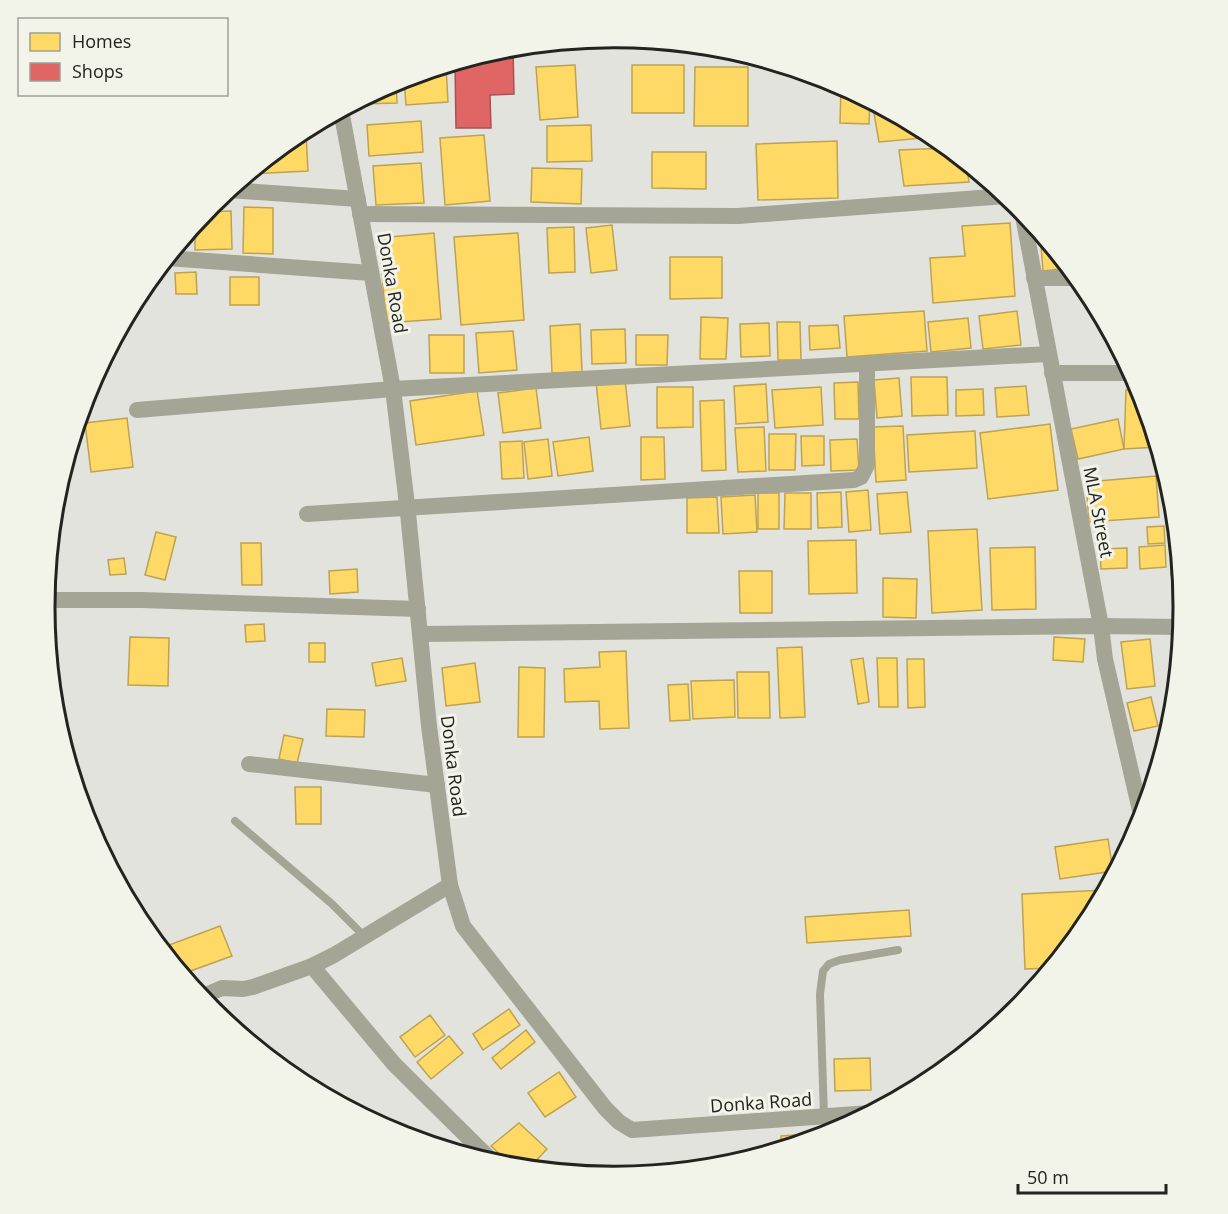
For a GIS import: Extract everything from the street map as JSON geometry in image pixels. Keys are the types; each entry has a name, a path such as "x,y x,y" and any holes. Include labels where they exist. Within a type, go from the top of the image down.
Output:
{"street":[{"name":"Donka Road","path":"343,119 393,389 450,885 463,926 605,1108 619,1122 632,1130 847,1115"},
{"path":"240,191 359,207 738,216 993,197"},
{"name":"MLA Street","path":"1025,229 1101,626 1105,659 1138,801"},
{"path":"178,259 371,273"},
{"path":"1034,278 1065,278"},
{"path":"137,410 393,389 1048,354"},
{"path":"307,514 854,480 861,477 867,465 867,364"},
{"path":"1052,373 1121,373"},
{"path":"55,600 141,600 418,609"},
{"path":"420,634 1172,627"},
{"path":"249,764 437,785"},
{"path":"211,993 222,988 253,987 312,966 450,885"},
{"path":"312,966 394,1064 480,1150"}],"lane":[{"path":"235,821 332,904 364,937"},
{"path":"824,1116 820,994 823,970 829,964 840,960 898,950"}],"building: Homes":[{"path":"575,65 578,117 540,120 536,67"},
{"path":"632,65 684,65 684,113 632,113"},
{"path":"695,67 748,67 748,126 694,126"},
{"path":"446,74 448,102 406,105 405,89"},
{"path":"397,93 397,103 372,104"},
{"path":"841,97 870,110 869,124 840,123"},
{"path":"874,113 919,138 879,142"},
{"path":"421,121 423,152 369,156 367,125"},
{"path":"591,125 592,161 547,162 547,126"},
{"path":"484,135 490,201 445,205 440,138"},
{"path":"306,140 308,171 262,173"},
{"path":"837,141 838,198 758,200 756,144"},
{"path":"934,149 968,175 969,182 904,186 899,150"},
{"path":"652,152 706,152 706,189 652,188"},
{"path":"421,163 424,203 376,205 373,166"},
{"path":"532,168 582,169 581,204 531,202"},
{"path":"244,207 273,208 273,254 243,253"},
{"path":"220,211 231,211 232,249 195,250 195,237"},
{"path":"1010,223 1015,296 933,303 930,258 965,256 962,226"},
{"path":"612,225 617,270 591,273 586,228"},
{"path":"574,227 575,272 549,273 547,228"},
{"path":"434,233 441,319 386,323 379,238"},
{"path":"518,233 524,320 461,325 454,237"},
{"path":"1041,247 1059,269 1043,271"},
{"path":"670,257 722,257 722,298 670,299"},
{"path":"196,272 197,294 176,294 175,273"},
{"path":"230,277 259,277 259,305 230,305"},
{"path":"924,311 927,351 847,357 844,316"},
{"path":"1017,311 1021,345 983,349 979,316"},
{"path":"701,317 728,318 726,359 700,359"},
{"path":"968,318 971,348 931,352 928,322"},
{"path":"777,322 800,322 801,360 778,360"},
{"path":"769,323 770,356 741,357 740,324"},
{"path":"580,324 582,372 552,373 550,326"},
{"path":"838,325 840,348 810,350 809,326"},
{"path":"625,329 626,363 592,364 591,330"},
{"path":"513,331 517,370 479,373 476,333"},
{"path":"429,335 464,335 464,373 430,373"},
{"path":"636,335 668,335 667,365 636,365"},
{"path":"911,377 947,377 948,415 912,416"},
{"path":"899,378 902,416 877,418 874,380"},
{"path":"625,379 630,426 601,429 596,382"},
{"path":"858,382 859,419 835,419 834,383"},
{"path":"766,384 768,422 736,424 734,386"},
{"path":"1026,386 1029,415 997,417 995,388"},
{"path":"657,387 693,387 693,427 657,428"},
{"path":"821,387 823,425 775,428 772,390"},
{"path":"536,388 541,428 503,433 498,393"},
{"path":"983,389 984,415 956,416 956,390"},
{"path":"1126,390 1129,390 1149,448 1124,449"},
{"path":"477,391 484,435 416,445 410,401"},
{"path":"724,400 726,470 702,471 700,401"},
{"path":"127,418 133,467 91,472 87,423"},
{"path":"1118,419 1124,449 1078,459 1071,429"},
{"path":"1050,424 1058,490 988,499 980,433"},
{"path":"903,426 906,480 876,482 873,427"},
{"path":"764,427 766,471 738,472 735,428"},
{"path":"975,431 977,468 909,472 907,435"},
{"path":"769,434 796,434 795,470 769,470"},
{"path":"801,436 824,436 824,465 802,466"},
{"path":"589,437 593,471 558,476 553,442"},
{"path":"641,437 664,437 665,479 641,480"},
{"path":"548,439 552,476 528,479 524,442"},
{"path":"857,439 859,470 831,471 830,440"},
{"path":"522,441 524,478 502,479 500,442"},
{"path":"1156,476 1159,517 1089,522 1086,482"},
{"path":"868,490 871,530 849,532 846,492"},
{"path":"841,492 842,527 818,528 817,493"},
{"path":"907,492 911,532 880,534 877,494"},
{"path":"758,493 779,493 779,529 758,529"},
{"path":"785,493 811,493 811,529 784,529"},
{"path":"755,495 757,532 723,534 721,497"},
{"path":"717,497 719,533 687,533 687,498"},
{"path":"1164,526 1165,543 1148,544 1147,527"},
{"path":"977,529 982,610 932,613 928,531"},
{"path":"156,532 176,537 165,580 145,575"},
{"path":"856,540 857,593 809,594 808,541"},
{"path":"241,543 261,543 262,585 242,585"},
{"path":"1165,545 1166,567 1140,569 1139,547"},
{"path":"1035,547 1036,609 992,610 990,548"},
{"path":"1127,548 1127,568 1101,569 1100,549"},
{"path":"124,558 126,574 110,575 108,560"},
{"path":"357,569 358,592 330,594 329,571"},
{"path":"739,571 772,571 772,613 740,613"},
{"path":"883,578 917,579 916,618 883,617"},
{"path":"264,624 265,641 246,642 245,625"},
{"path":"130,637 169,638 168,686 128,685"},
{"path":"1054,637 1085,639 1083,662 1053,660"},
{"path":"1150,639 1155,686 1127,689 1121,642"},
{"path":"309,643 325,643 325,662 309,662"},
{"path":"802,647 805,717 780,718 777,648"},
{"path":"626,651 629,728 600,729 599,701 565,702 564,669 600,667 599,652"},
{"path":"402,658 406,681 376,686 372,663"},
{"path":"863,658 869,702 858,704 851,660"},
{"path":"877,658 897,658 898,707 879,707"},
{"path":"907,659 924,659 925,707 908,708"},
{"path":"475,663 480,702 446,706 442,668"},
{"path":"519,667 545,668 544,737 518,737"},
{"path":"737,672 769,672 770,718 738,718"},
{"path":"734,680 735,717 693,719 691,681"},
{"path":"688,684 690,720 670,721 668,685"},
{"path":"1151,697 1158,726 1134,731 1127,703"},
{"path":"327,709 365,710 364,737 326,736"},
{"path":"284,735 303,739 297,763 279,759"},
{"path":"295,787 321,787 321,824 296,824"},
{"path":"1108,839 1111,861 1106,872 1060,879 1055,847"},
{"path":"1096,890 1079,918 1040,968 1025,969 1022,894"},
{"path":"909,910 911,936 807,943 805,917"},
{"path":"220,926 232,956 190,971 169,945"},
{"path":"509,1009 520,1025 483,1050 473,1034"},
{"path":"430,1015 445,1035 415,1057 400,1037"},
{"path":"526,1030 535,1042 501,1069 492,1058"},
{"path":"449,1036 463,1053 431,1079 417,1062"},
{"path":"870,1058 871,1090 835,1091 834,1059"},
{"path":"559,1072 576,1097 545,1117 528,1093"},
{"path":"519,1123 547,1149 536,1160 500,1154 491,1146"},
{"path":"797,1135 781,1140 781,1136"}],"building: Shops":[{"path":"513,58 514,94 490,95 491,128 456,128 455,71"}]}
